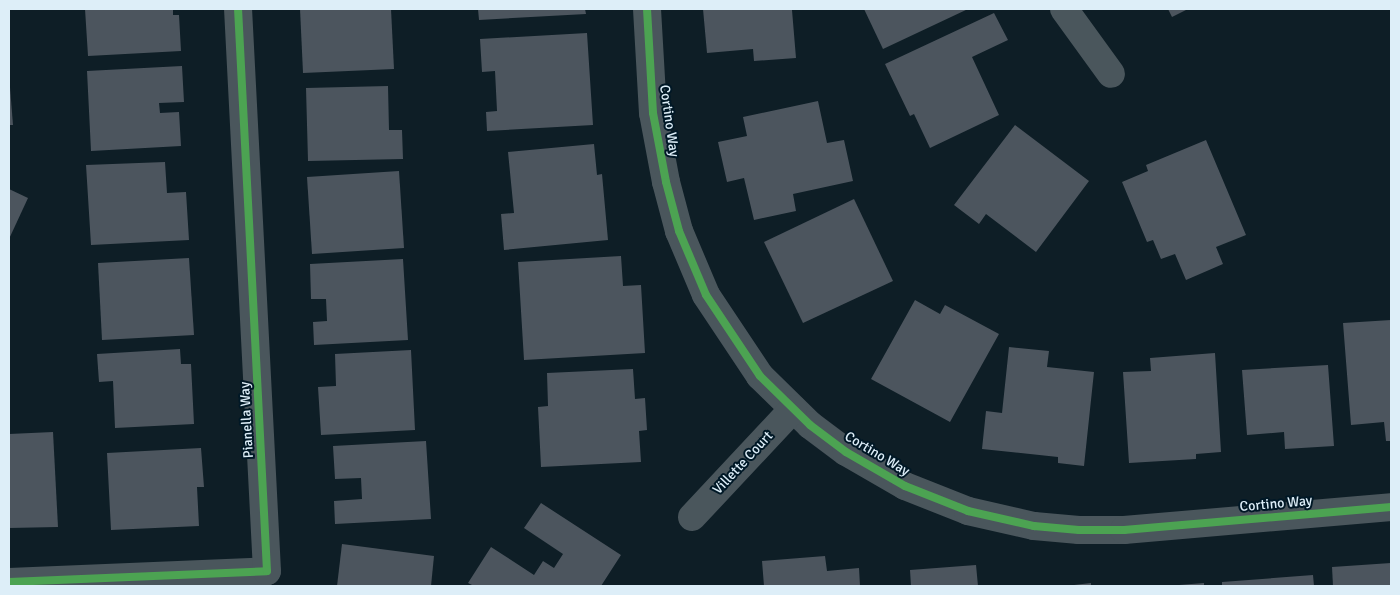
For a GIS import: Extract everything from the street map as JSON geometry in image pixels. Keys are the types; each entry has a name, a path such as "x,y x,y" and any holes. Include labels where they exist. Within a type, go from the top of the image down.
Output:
{"street":[{"name":"Pianella Way","path":"9,582 267,571 238,9"},
{"name":"Cortino Way","path":"647,9 653,113 666,182 679,231 706,295 760,376 793,409 846,452 905,486 968,510 1034,526 1079,530 1124,530 1391,507"},
{"path":"1064,9 1111,74"},
{"name":"Villette Court","path":"692,517 793,409"}],"building":[{"path":"85,9 173,9 173,15 179,15 181,51 88,56"},
{"path":"300,9 391,9 394,69 303,73"},
{"path":"478,9 585,9 586,14 479,20"},
{"path":"703,9 792,10 796,58 754,61 753,49 707,53"},
{"path":"864,9 968,9 883,49"},
{"path":"1168,9 1188,9 1172,17"},
{"path":"994,13 1008,40 972,57 999,115 930,148 914,114 910,116 885,64"},
{"path":"587,33 593,125 487,131 486,112 497,111 495,71 482,72 480,39"},
{"path":"182,66 184,102 159,103 160,113 179,112 181,146 91,151 87,71"},
{"path":"9,75 13,125 9,125"},
{"path":"388,86 389,130 402,130 403,159 308,161 306,88"},
{"path":"818,101 827,143 844,140 853,181 793,194 796,211 754,220 744,178 727,182 718,142 747,136 743,117"},
{"path":"1015,125 1089,181 1036,252 986,214 979,224 954,205"},
{"path":"1206,140 1246,235 1216,247 1223,264 1186,280 1175,254 1161,259 1153,240 1147,242 1122,182 1148,171 1146,165"},
{"path":"594,144 597,175 602,174 608,240 504,250 501,214 514,213 508,152"},
{"path":"165,162 167,193 186,192 189,240 91,245 86,165"},
{"path":"399,171 404,248 312,254 307,177"},
{"path":"9,189 28,198 9,239"},
{"path":"854,199 893,281 803,323 764,242"},
{"path":"621,256 623,286 641,285 645,353 524,360 518,262"},
{"path":"189,258 194,335 102,340 98,263"},
{"path":"403,259 408,340 314,345 313,322 327,321 326,299 311,299 310,264"},
{"path":"915,300 940,314 945,305 999,334 950,422 871,379"},
{"path":"1391,320 1391,441 1386,441 1384,422 1351,425 1343,323"},
{"path":"1009,347 1049,351 1047,367 1094,372 1084,466 1058,463 1058,457 982,449 986,411 1002,413"},
{"path":"180,349 181,364 191,364 194,424 115,428 113,381 99,382 97,354"},
{"path":"411,350 415,430 321,435 318,387 336,386 335,354"},
{"path":"1215,353 1221,452 1196,454 1196,459 1129,463 1123,372 1151,371 1150,358"},
{"path":"1328,365 1334,446 1285,449 1284,432 1247,435 1242,370"},
{"path":"633,369 635,399 645,398 647,430 639,431 641,462 541,467 538,407 548,406 547,373"},
{"path":"53,432 58,527 9,528 9,434"},
{"path":"426,441 431,519 335,524 334,501 362,499 361,478 335,479 333,446"},
{"path":"201,448 204,487 197,487 199,526 111,530 107,453"},
{"path":"541,503 621,555 601,586 474,586 468,583 491,547 534,575 543,561 554,568 563,554 524,528"},
{"path":"342,544 434,556 431,586 337,586"},
{"path":"825,556 827,571 859,568 860,586 764,586 762,561"},
{"path":"1391,563 1391,586 1333,586 1332,567"},
{"path":"976,565 978,586 911,586 910,570"},
{"path":"1313,575 1314,586 1222,586 1222,582"},
{"path":"1091,583 1091,586 1074,586 1074,585"},
{"path":"1204,583 1204,586 1179,586 1179,585"}],"cycle path":[{"path":"9,582 267,571 238,9"},
{"path":"647,9 653,113 666,182 679,231 706,295 760,376 810,425 846,452 905,486 968,511 1034,526 1079,530 1124,530 1391,507"}]}
